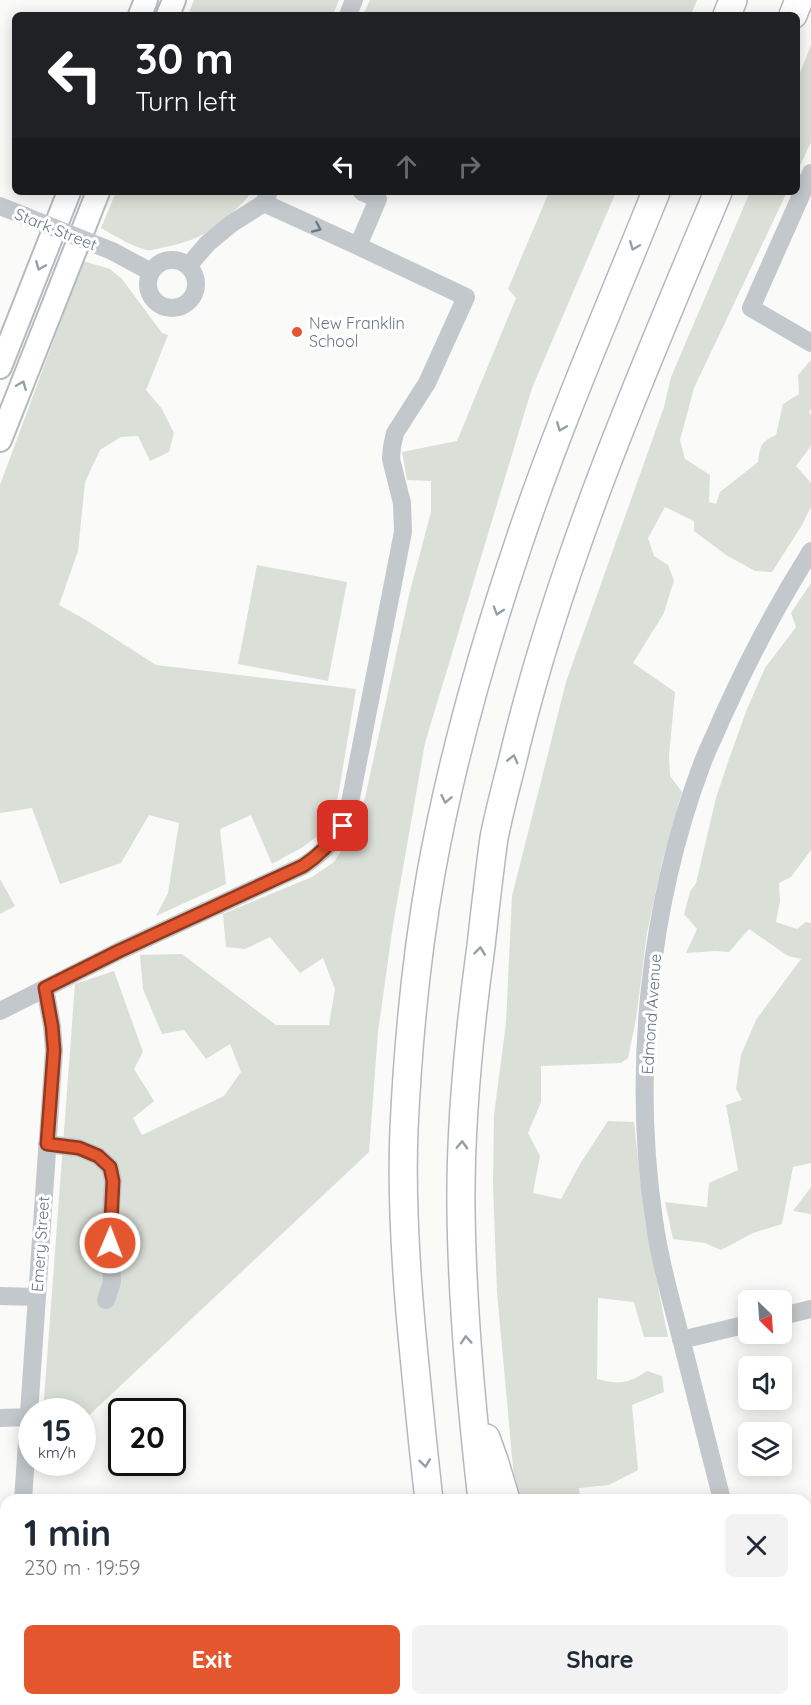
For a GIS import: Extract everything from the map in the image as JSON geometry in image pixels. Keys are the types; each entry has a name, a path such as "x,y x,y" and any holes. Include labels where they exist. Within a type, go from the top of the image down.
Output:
{"highway":[{"path":"428,1494 406,1268 403,1200 407,1068 418,957 431,872 462,731 518,546 555,441 655,195"},
{"path":"482,1494 470,1398 464,1308 461,1230 463,1126 468,1042 495,836 526,705 555,608 596,489 717,195"},
{"path":"470,1398 495,1460 504,1494"}],"main road":[{"path":"0,367 68,195"},
{"path":"0,440 97,195"}],"street":[{"path":"811,173 751,308 811,343"},
{"path":"358,246 378,200 368,195"},
{"path":"0,1011 119,951 303,866 328,847 343,826 348,813 403,532 402,503 391,459 395,433 427,383 466,297 358,246 266,198 208,243 189,265"},
{"name":"Stark Street","path":"0,206 112,251 151,272"},
{"path":"172,259 189,265 196,279 193,297 178,308 158,304 152,298 148,285 151,272 158,264 172,259"},
{"name":"Edmond Avenue","path":"720,1494 669,1297 654,1219 649,1166 645,1046 655,950 685,816 703,763 749,659 811,551"},
{"name":"Emery Street","path":"30,1398 54,1050 45,988"},
{"path":"47,1144 79,1148 98,1156 110,1167 113,1181 110,1225 112,1282 106,1300"},
{"path":"0,1296 37,1297"},
{"path":"792,1314 811,1309"},
{"path":"681,1340 738,1326"},
{"path":"0,1418 18,1417"},
{"name":"Emery Street","path":"23,1494 25,1476"}],"shaded area":[{"path":"194,0 339,0 334,12 189,12"},
{"path":"370,0 697,0 692,12 364,12"},
{"path":"811,45 811,142 800,166 800,73"},
{"path":"115,195 249,195 233,213 214,228 179,244 153,250 129,243 101,228"},
{"path":"548,195 615,195 532,388 425,743 393,925 378,1032 369,1152 96,1409 96,1398 44,1398 75,984 114,971 143,1052 134,1069 154,1101 133,1118 142,1135 224,1096 241,1072 230,1044 206,1059 184,1030 162,1034 143,989 140,955 182,954 276,1025 329,1025 335,989 323,958 300,973 270,937 245,949 226,947 223,914 312,877 334,862 351,836 365,798 409,595 431,512 431,481 407,480 402,452 457,441 516,298 508,289"},
{"path":"749,195 786,195 694,388 680,440 685,459 710,475 709,502 716,504 720,492 758,462 762,445 776,435 783,404 799,394 798,375 811,360 811,408 809,413 811,415 811,446 796,466 811,483 811,507 772,572 755,571 726,555 694,531 694,521 665,507 648,538 654,556 668,565 674,580 664,613 633,663 675,692 669,756 670,776 682,792 662,862 647,933 636,1019 628,1058 621,1063 541,1066 541,1102 528,1133 540,1156 533,1193 561,1199 608,1121 634,1122 645,1223 668,1337 644,1337 634,1302 598,1298 597,1379 623,1382 634,1379 647,1371 662,1376 664,1392 632,1405 638,1470 609,1485 579,1488 580,1494 515,1494 497,1292 493,1184 494,1115 506,1023 512,896 566,682 664,407 671,377"},
{"path":"83,261 110,269 122,279 162,333 168,335 146,390 162,409 174,433 169,452 150,461 138,436 121,437 100,450 85,482 78,551 59,605 156,665 356,689 338,797 323,832 303,847 272,864 251,815 220,829 226,884 156,916 168,893 179,823 149,815 121,863 60,884 32,808 0,813 0,485"},
{"path":"257,565 347,582 328,681 238,664"},
{"path":"811,583 811,850 791,877 779,883 780,901 776,922 797,929 806,922 811,923 811,1163 793,1167 782,1224 753,1233 721,1250 705,1243 673,1239 665,1202 707,1207 709,1183 738,1170 726,1105 742,1100 736,1089 741,1055 756,1020 801,959 788,956 749,929 729,952 686,953 697,929 684,914 690,892 696,883 716,798 747,709 765,668 796,627 791,613"},
{"path":"0,879 15,906 0,914"},
{"path":"811,1187 811,1214 793,1211"}],"place":[{"name":"New Franklin School","path":"297,332"}],"route":[{"path":"110,1243 113,1181 110,1167 98,1156 79,1148 47,1144 54,1050 45,988 119,951 303,866 328,847 343,826"}]}
